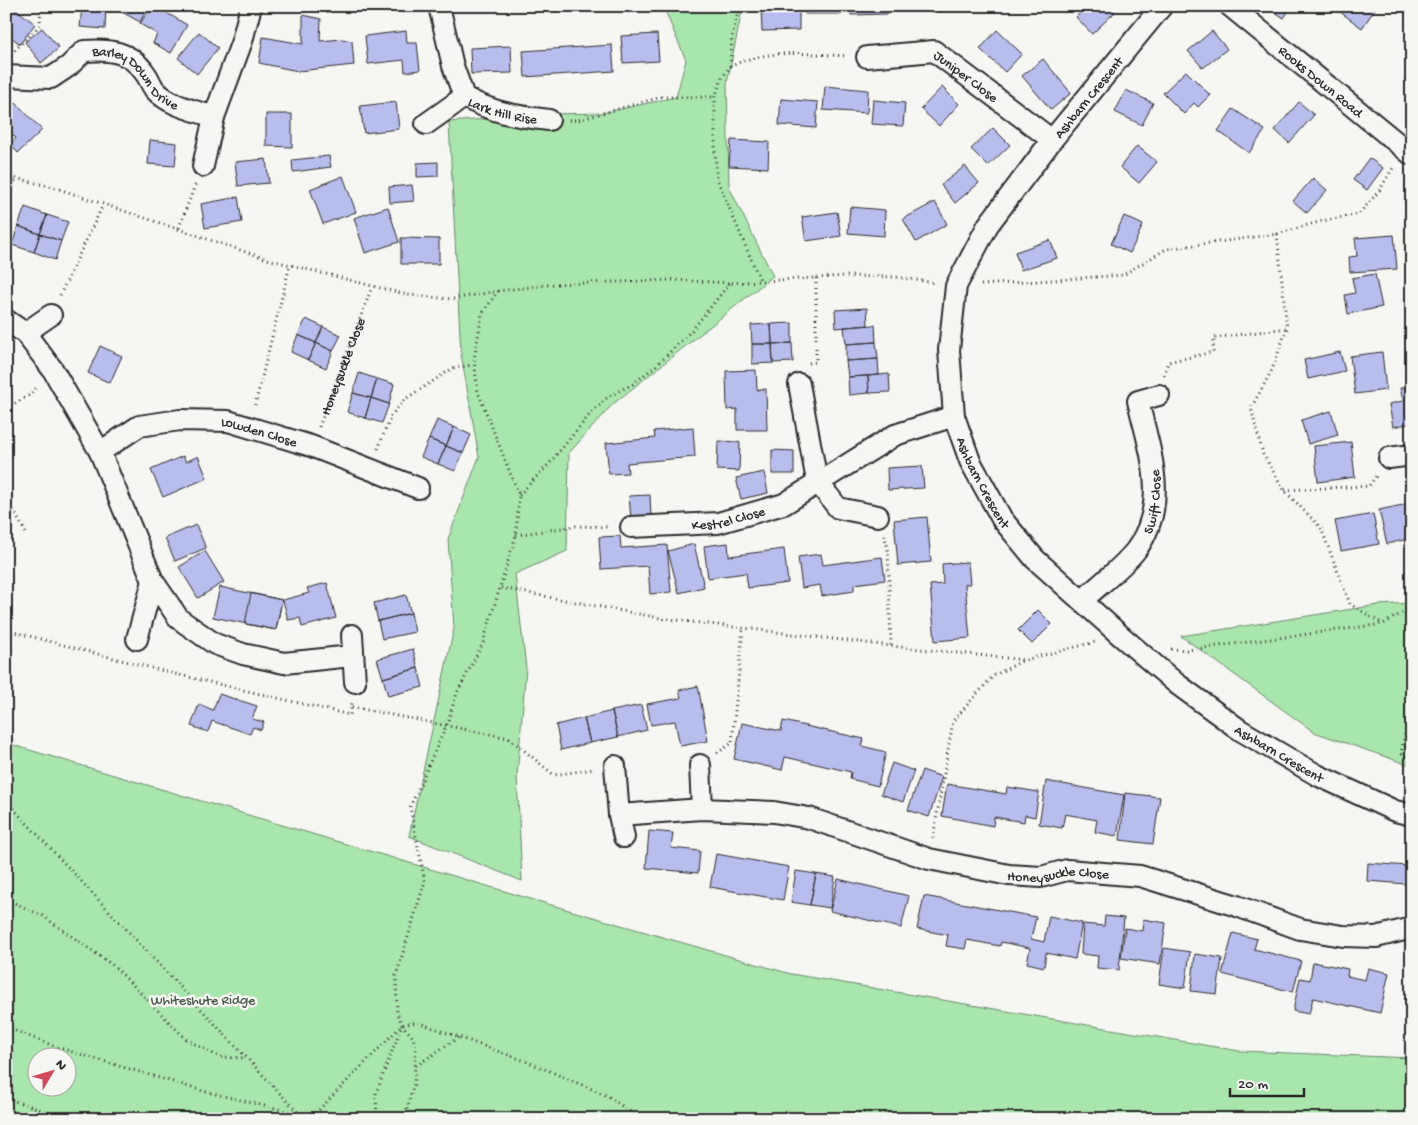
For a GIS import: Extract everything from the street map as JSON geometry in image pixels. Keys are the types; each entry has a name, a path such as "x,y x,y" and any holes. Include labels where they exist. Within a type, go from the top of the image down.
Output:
{"street":[{"path":"203,166 214,116 242,41 251,6"},
{"name":"Lark Hill Rise","path":"440,6 453,66 464,97 488,110 519,117 548,120"},
{"name":"Ashbarn Crescent","path":"1162,6 1052,140 988,225 956,286 950,350 954,416 970,460 1002,519 1035,559 1121,636 1177,684 1240,730 1317,775 1395,811 1412,816"},
{"name":"Rooks Down Road","path":"1230,6 1408,153"},
{"name":"Barley Down Drive","path":"7,67 51,78 69,66 84,51 106,49 126,54 144,71 155,90 178,105 214,116"},
{"name":"Juniper Close","path":"867,58 934,51 1052,140"},
{"path":"426,124 464,97"},
{"path":"25,333 51,315"},
{"path":"6,320 25,333 53,370 100,452 153,581 179,619 215,644 243,654 284,663 352,656"},
{"path":"800,384 817,481 838,508 878,516"},
{"name":"Swift Close","path":"1083,600 1135,550 1150,524 1156,492 1138,401 1159,395"},
{"name":"Kestrel Close","path":"631,527 718,524 784,504 817,481 895,435 954,416"},
{"name":"Lowden Close","path":"100,452 139,426 180,420 228,421 311,446 418,488"},
{"path":"1390,458 1412,455"},
{"path":"137,639 153,581"},
{"path":"352,635 355,682"},
{"path":"700,765 702,809"},
{"path":"615,766 619,814 624,837"},
{"name":"Honeysuckle Close","path":"619,814 702,809 774,812 809,818 929,859 1009,875 1041,877 1067,870 1140,876 1228,903 1300,929 1343,936 1376,937 1412,928"}],"path":[{"path":"7,67 40,25 41,6"},
{"path":"730,67 732,38 740,6"},
{"path":"760,280 717,179 715,97 722,78 730,67 743,60 764,55 820,55 867,58"},
{"path":"548,120 578,120 661,97 715,97"},
{"path":"6,176 53,186 103,205 290,265 408,295 453,299 555,284 674,280 730,283 816,276 896,277 956,286 1123,275 1166,249 1277,234 1322,221 1359,214 1408,153"},
{"path":"179,228 203,166"},
{"path":"6,205 16,178"},
{"path":"51,315 103,205"},
{"path":"1277,234 1287,328 1272,370 1251,408 1263,454 1284,490 1321,528 1350,604 1383,624"},
{"path":"250,427 290,265"},
{"path":"800,384 800,365 816,362 816,276"},
{"path":"519,495 554,459 591,413 609,396 633,384 658,364 692,330 730,283"},
{"name":"Honeysuckle Close","path":"311,446 372,287"},
{"path":"371,469 390,416 404,400 454,368 473,367 482,314 498,291"},
{"path":"1159,395 1168,362 1213,352 1214,338 1287,328"},
{"path":"404,1119 414,1084 416,1049 413,1037 402,1025 397,1012 396,976 425,881 410,806 447,724 457,693 483,643 516,535 519,495 478,392 474,360"},
{"path":"6,408 30,395 53,370"},
{"path":"1284,490 1369,486 1390,458"},
{"path":"6,496 26,533"},
{"path":"878,516 888,548 891,646"},
{"path":"516,535 576,526 631,527"},
{"path":"501,588 660,618 1025,660"},
{"path":"1162,648 1188,650 1383,624 1411,608"},
{"path":"700,765 732,743 743,629"},
{"path":"6,630 171,673 350,715 355,682"},
{"path":"929,859 953,721 993,676 1025,660 1121,636"},
{"path":"352,706 509,738 554,775 615,766"},
{"path":"1412,716 1408,724 1401,753 1412,765"},
{"path":"6,801 304,1119"},
{"path":"6,899 43,916 114,967 186,1039 219,1057 247,1058"},
{"path":"312,1117 402,1025 417,1022 528,1062 606,1095 641,1119"},
{"path":"376,1119 376,1094 402,1025"},
{"path":"6,1027 56,1047 185,1086 319,1119"},
{"path":"416,1066 459,1037"},
{"path":"6,1098 68,1119"},
{"path":"794,1119 827,1113 909,1113 963,1119"}],"green space":[{"path":"663,6 743,6 727,83 729,187 773,276 613,404 569,453 567,551 515,574 526,668 517,776 522,881 409,836 454,628 448,539 479,457 461,354 449,122 545,114 602,113 676,97 686,60"},
{"path":"1412,603 1412,766 1314,732 1181,636 1378,605"},
{"name":"Whiteshute Ridge","path":"6,743 541,902 791,974 1239,1051 1412,1058 1412,1119 6,1119"}],"building":[{"path":"6,6 12,6 35,24 20,44 6,33"},
{"path":"82,6 106,6 105,29 80,27"},
{"path":"111,6 148,6 140,22"},
{"path":"151,6 155,6 187,25 171,53 153,43 157,34 140,24"},
{"path":"761,6 799,6 799,30 762,31"},
{"path":"805,6 842,6 842,14 805,14"},
{"path":"851,6 887,6 887,14 851,15"},
{"path":"1087,6 1109,6 1115,12 1092,34 1076,17"},
{"path":"1266,6 1292,6 1284,18"},
{"path":"1332,6 1377,6 1362,28"},
{"path":"303,15 321,19 320,41 342,39 352,41 354,65 298,71 259,63 263,37 303,44"},
{"path":"42,28 59,48 41,63 25,42"},
{"path":"997,30 1022,54 1005,72 980,49"},
{"path":"406,31 407,43 417,43 420,70 405,72 404,60 368,64 365,36"},
{"path":"1212,31 1227,49 1203,68 1188,51"},
{"path":"199,32 218,48 197,74 178,58"},
{"path":"657,34 659,61 623,63 621,36"},
{"path":"612,45 614,71 525,77 523,51"},
{"path":"511,46 512,73 471,74 470,48"},
{"path":"1043,59 1071,93 1051,110 1022,76"},
{"path":"1186,71 1210,95 1198,107 1194,103 1184,114 1163,93"},
{"path":"825,86 868,90 867,113 823,110"},
{"path":"942,87 959,104 939,126 921,109"},
{"path":"1126,90 1153,103 1142,125 1115,112"},
{"path":"781,99 818,102 816,128 779,125"},
{"path":"873,100 905,103 903,126 871,124"},
{"path":"396,102 399,129 364,133 360,106"},
{"path":"1299,102 1314,115 1289,143 1275,130"},
{"path":"16,103 42,130 18,153 10,144 16,138 6,128 6,112"},
{"path":"1233,109 1265,130 1249,153 1218,131"},
{"path":"266,114 292,114 292,147 266,146"},
{"path":"993,128 1010,145 988,166 971,149"},
{"path":"150,140 177,143 175,166 148,164"},
{"path":"731,140 769,142 768,168 729,166"},
{"path":"1137,146 1157,162 1139,183 1120,167"},
{"path":"329,156 331,167 293,172 292,160"},
{"path":"1369,158 1383,168 1367,190 1353,180"},
{"path":"266,159 269,183 238,186 235,162"},
{"path":"438,162 438,176 417,177 417,163"},
{"path":"965,166 979,183 955,203 941,185"},
{"path":"343,176 356,212 323,224 310,189"},
{"path":"1313,178 1327,190 1307,213 1293,201"},
{"path":"412,185 414,201 390,203 389,187"},
{"path":"238,197 242,222 205,228 201,204"},
{"path":"935,202 947,224 916,242 903,219"},
{"path":"25,207 47,215 40,234 18,226"},
{"path":"388,207 399,242 365,253 354,218"},
{"path":"850,207 885,210 884,236 848,233"},
{"path":"837,212 841,236 806,241 802,217"},
{"path":"47,215 68,222 61,241 40,234"},
{"path":"1124,216 1143,225 1130,253 1111,244"},
{"path":"18,226 40,234 34,252 12,245"},
{"path":"40,234 61,241 55,260 34,252"},
{"path":"1394,235 1397,269 1350,272 1349,257 1357,256 1355,238"},
{"path":"401,238 439,239 439,264 401,264"},
{"path":"1050,240 1057,258 1021,270 1015,252"},
{"path":"1375,274 1382,307 1348,314 1345,295 1355,293 1352,278"},
{"path":"867,308 868,325 836,328 835,310"},
{"path":"306,319 323,327 316,343 298,335"},
{"path":"792,323 792,343 772,344 771,324"},
{"path":"771,324 772,344 752,344 751,325"},
{"path":"875,325 876,342 846,344 844,327"},
{"path":"323,327 341,335 333,351 316,343"},
{"path":"298,335 316,343 308,360 291,352"},
{"path":"876,342 878,359 846,361 846,344"},
{"path":"316,343 333,351 326,368 308,360"},
{"path":"792,343 793,362 773,363 772,344"},
{"path":"752,344 772,344 773,363 752,364"},
{"path":"100,346 122,356 110,383 88,373"},
{"path":"1340,352 1345,371 1308,379 1304,360"},
{"path":"1382,352 1386,390 1355,394 1350,356"},
{"path":"878,359 879,375 848,377 846,361"},
{"path":"756,370 757,390 766,389 767,430 737,430 737,409 727,410 726,371"},
{"path":"359,373 377,379 371,398 353,393"},
{"path":"889,374 890,392 869,393 868,376"},
{"path":"868,376 869,393 849,395 848,377"},
{"path":"377,379 394,384 389,404 371,398"},
{"path":"1412,386 1412,423 1393,427 1389,404 1403,401 1400,388"},
{"path":"353,393 371,398 365,418 347,412"},
{"path":"371,398 389,404 382,423 365,418"},
{"path":"1331,411 1338,435 1308,444 1301,420"},
{"path":"437,420 454,427 446,446 429,439"},
{"path":"454,427 471,435 463,453 446,446"},
{"path":"693,427 695,457 627,463 628,473 609,474 606,443 655,438 654,431"},
{"path":"429,439 446,446 438,464 421,457"},
{"path":"718,441 740,442 739,471 717,470"},
{"path":"1351,442 1355,477 1318,482 1314,446"},
{"path":"446,446 463,453 455,471 438,464"},
{"path":"772,450 794,451 794,474 772,474"},
{"path":"183,456 186,462 198,456 207,478 163,497 151,470"},
{"path":"922,466 924,488 888,490 887,468"},
{"path":"764,472 768,493 741,499 736,478"},
{"path":"650,495 651,518 631,519 629,496"},
{"path":"1412,503 1412,538 1387,544 1379,510"},
{"path":"1373,514 1379,544 1341,551 1335,521"},
{"path":"927,517 931,562 898,565 894,520"},
{"path":"196,525 206,548 175,561 165,538"},
{"path":"620,536 621,548 667,545 671,592 650,594 648,566 601,569 599,537"},
{"path":"728,543 729,556 784,549 788,583 748,588 746,573 708,578 704,546"},
{"path":"694,544 704,587 679,593 668,551"},
{"path":"205,551 224,582 198,598 179,567"},
{"path":"821,554 823,565 882,557 885,580 854,584 854,591 822,596 820,585 802,588 798,557"},
{"path":"968,562 970,584 965,584 970,638 935,641 930,585 943,584 942,564"},
{"path":"327,583 336,618 302,627 300,618 288,620 283,600 309,593 307,588"},
{"path":"220,587 282,600 276,630 213,617"},
{"path":"251,593 282,600 276,630 245,624"},
{"path":"406,595 411,613 378,621 374,603"},
{"path":"1038,610 1052,624 1032,644 1018,630"},
{"path":"411,613 415,632 382,639 378,621"},
{"path":"413,649 418,668 383,678 377,659"},
{"path":"418,668 423,687 388,696 383,678"},
{"path":"698,686 708,741 680,746 675,721 651,725 647,704 681,698 679,690"},
{"path":"219,694 257,706 252,719 264,722 261,730 253,727 250,734 212,721 208,732 191,726 199,704 213,710"},
{"path":"641,705 647,730 618,737 612,711"},
{"path":"612,711 618,737 590,743 584,718"},
{"path":"584,718 590,743 561,750 556,725"},
{"path":"783,721 864,739 862,746 886,752 878,786 850,779 851,772 785,757 782,770 734,759 742,723 781,731"},
{"path":"892,763 914,771 903,802 881,794"},
{"path":"922,770 942,777 929,817 908,810"},
{"path":"1046,781 1124,795 1117,836 1095,832 1097,820 1065,814 1062,828 1039,824"},
{"path":"947,784 1006,794 1007,787 1039,792 1035,817 1025,815 1024,822 994,817 993,826 942,816"},
{"path":"1125,793 1160,797 1153,844 1120,840"},
{"path":"649,831 673,833 671,848 700,851 698,873 646,868"},
{"path":"716,854 789,867 783,900 710,887"},
{"path":"1368,863 1408,866 1407,884 1367,881"},
{"path":"796,871 816,874 810,905 791,902"},
{"path":"816,874 835,877 830,908 810,905"},
{"path":"838,879 909,896 901,928 830,911"},
{"path":"924,896 1036,917 1031,939 1044,942 1049,916 1082,923 1075,959 1046,953 1044,967 1027,963 1030,948 1001,942 1000,946 967,940 965,949 946,946 948,935 917,929"},
{"path":"1105,916 1124,918 1119,970 1097,968 1098,956 1081,954 1083,924 1104,926"},
{"path":"1143,919 1166,923 1160,964 1121,958 1125,928 1142,931"},
{"path":"1233,933 1257,939 1254,949 1301,961 1293,992 1222,974"},
{"path":"1164,948 1190,952 1185,988 1159,984"},
{"path":"1195,954 1222,958 1217,994 1191,991"},
{"path":"1313,962 1348,969 1347,976 1365,980 1368,968 1389,973 1380,1013 1313,998 1309,1014 1293,1011 1300,978 1310,980"}]}
